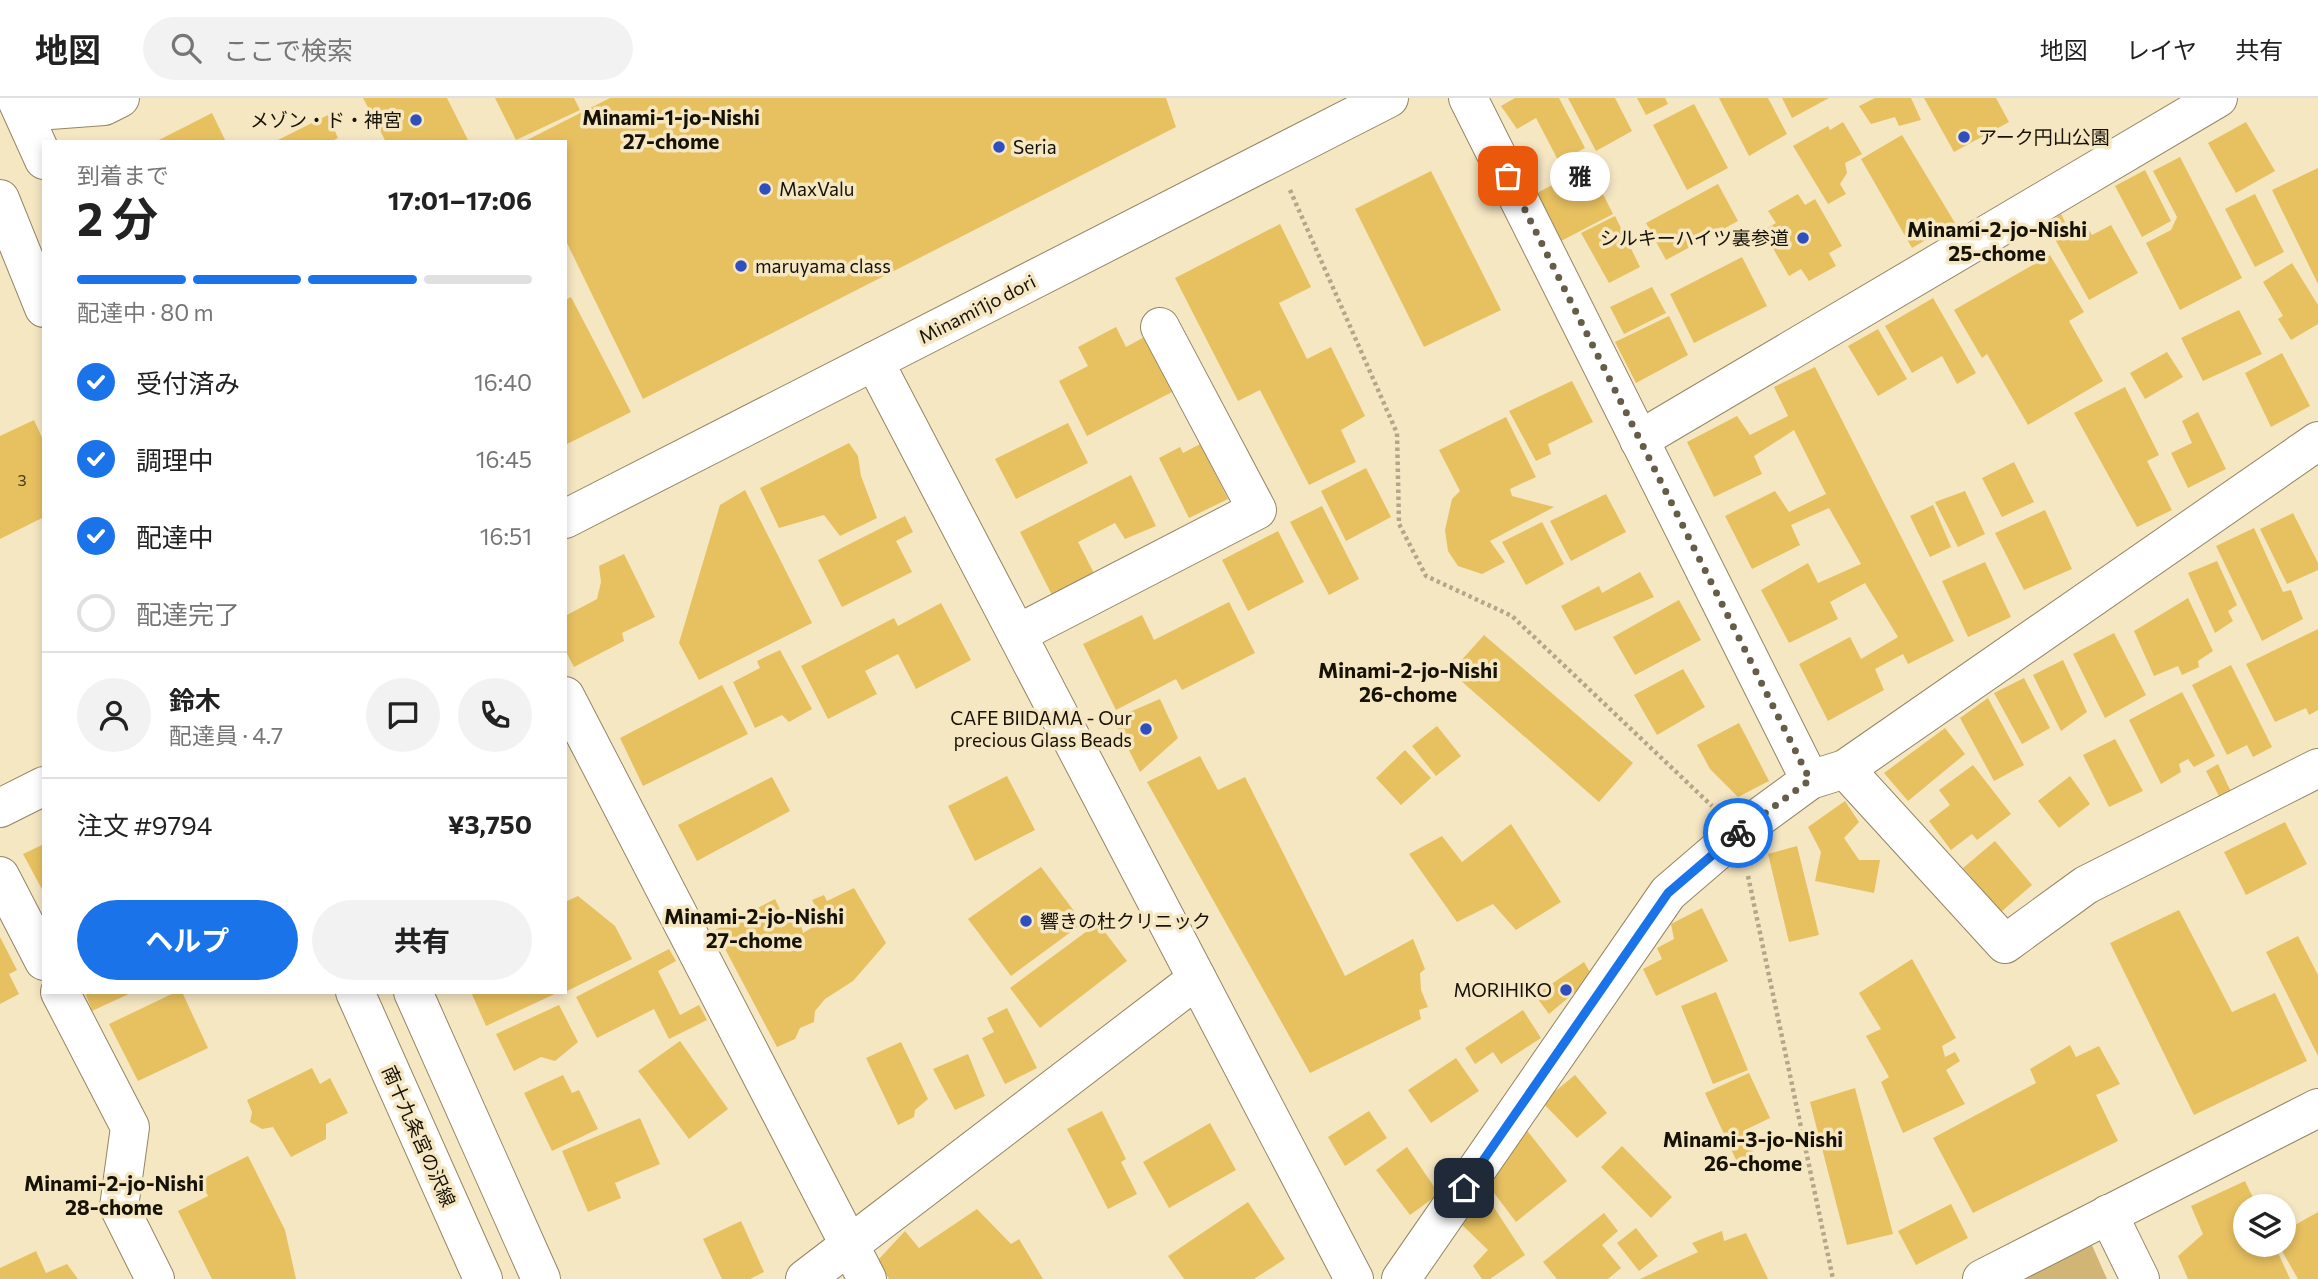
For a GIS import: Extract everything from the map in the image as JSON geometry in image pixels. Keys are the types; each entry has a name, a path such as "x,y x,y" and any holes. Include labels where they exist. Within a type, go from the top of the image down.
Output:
{"street":[{"path":"42,156 19,108 104,106 120,98"},
{"name":"Minami1jo dori","path":"567,518 1389,98"},
{"path":"1468,98 1640,440 1827,774 2005,944 2086,885 2318,768"},
{"path":"1640,440 2218,98"},
{"path":"0,199 42,303"},
{"path":"1017,634 1257,510 1160,327"},
{"path":"874,361 1354,1279"},
{"path":"1401,1279 1668,893 1739,832 2318,441"},
{"path":"567,700 867,1279"},
{"path":"0,808 42,787"},
{"path":"0,876 42,957"},
{"path":"804,1279 1197,979"},
{"path":"61,994 130,1127 119,1207 155,1279"},
{"name":"南十九条宮の沢線","path":"356,994 483,1279"},
{"path":"414,994 541,1279"},
{"path":"1982,1279 2318,1108"},
{"path":"2108,1214 2140,1279"}],"path":[{"path":"1275,156 1397,433 1399,524 1426,576 1512,616 1739,832 1833,1279"}],"shaded area":[{"path":"2091,1243 2107,1279 2021,1279"}],"building":[{"name":"メゾン・ド・神宮","path":"363,98 447,98 468,140 385,140"},
{"path":"495,98 574,98 580,110 516,140"},
{"name":"maruyama class","path":"610,98 1166,98 1176,127 643,399 567,243 567,140 527,140"},
{"path":"1515,98 1559,98 1585,148 1559,162 1536,118 1517,129 1501,106"},
{"path":"1568,98 1615,98 1632,131 1596,151"},
{"path":"1637,98 1665,98 1668,104 1646,115"},
{"path":"1719,98 1768,98 1787,134 1749,156"},
{"path":"1782,98 1829,98 1792,118"},
{"path":"1875,98 1911,98 1921,120 1899,126 1895,117 1871,124 1859,106"},
{"name":"アーク円山公園","path":"1924,98 1996,98 2009,122 1954,152"},
{"path":"1694,104 1728,168 1687,190 1653,125"},
{"path":"212,113 225,140 159,140"},
{"path":"328,115 338,138 334,140 278,140"},
{"path":"1843,122 1862,154 1845,163 1847,173 1840,184 1846,194 1828,204 1793,146 1828,126 1830,130"},
{"path":"2246,122 2275,171 2236,193 2208,143"},
{"path":"1902,135 1955,223 1912,248 1861,159"},
{"path":"2180,157 2242,278 2180,310 2146,243 2171,230 2177,217 2153,171"},
{"path":"1589,166 1613,214 1561,241 1535,194"},
{"path":"2318,168 2318,284 2272,190"},
{"path":"2145,170 2171,221 2142,237 2115,186"},
{"path":"1431,171 1501,310 1424,347 1355,209"},
{"path":"1718,184 1738,221 1666,260 1646,223"},
{"name":"シルキーハイツ裏参道","path":"1798,194 1805,205 1815,199 1842,246 1829,253 1836,266 1809,281 1801,269 1789,276 1763,231 1776,223 1768,211"},
{"path":"2255,194 2284,252 2255,267 2225,209"},
{"path":"2061,214 2069,230 2084,221 2092,235 2111,225 2138,273 2089,300 2046,223"},
{"path":"1615,216 1640,267 1609,283 1581,233"},
{"path":"1280,224 1311,287 1279,303 1307,359 1331,347 1365,416 1341,430 1356,462 1309,485 1260,390 1238,401 1175,278"},
{"path":"2050,255 2084,312 2069,321 2103,381 2028,425 1987,354 1982,358 1954,310"},
{"path":"1742,257 1767,306 1694,343 1670,294"},
{"path":"2292,263 2318,305 2318,324 2291,340 2278,319 2283,316 2263,282"},
{"path":"1652,287 1666,313 1624,334 1610,307"},
{"path":"571,297 631,412 567,444 567,299"},
{"path":"1933,298 1976,373 1957,384 1942,356 1912,373 1885,326"},
{"path":"2239,310 2262,354 2203,381 2181,338"},
{"path":"1669,316 1688,355 1636,383 1615,342"},
{"path":"1116,327 1126,347 1148,335 1176,390 1087,436 1059,381 1088,366 1078,347"},
{"path":"1878,329 1907,379 1878,396 1848,346"},
{"path":"2167,352 2183,377 2145,399 2130,373"},
{"path":"2282,353 2310,406 2271,427 2245,373"},
{"path":"1815,367 1954,641 1908,664 1903,654 1875,669 1884,690 1828,721 1799,664 1850,637 1861,659 1898,637 1865,583 1830,602 1838,619 1789,643 1761,590 1808,563 1818,583 1861,564 1829,508 1791,525 1800,545 1752,569 1725,516 1775,491 1789,512 1826,494 1794,430 1754,456 1762,474 1714,497 1687,442 1737,416 1750,435 1788,416 1774,387"},
{"path":"1572,381 1593,422 1548,444 1551,454 1536,461 1509,411"},
{"path":"2125,387 2159,455 2147,461 2172,510 2137,527 2074,413"},
{"path":"2198,412 2226,469 2188,488 2171,453 2192,443 2182,421"},
{"path":"1506,417 1536,477 1510,489 1512,496 1554,507 1490,541 1505,562 1482,574 1458,566 1448,551 1445,530 1452,499 1460,491 1439,450"},
{"path":"34,420 42,438 42,518 0,539 0,436"},
{"path":"1068,423 1088,463 1016,499 995,459"},
{"path":"849,443 858,456 861,476 877,518 840,536 824,515 779,528 760,488"},
{"path":"1200,444 1228,499 1189,518 1159,458 1180,447 1183,453"},
{"path":"2014,462 2034,502 2002,517 1982,478"},
{"path":"1366,468 1391,517 1346,541 1321,491"},
{"path":"1131,475 1156,526 1125,539 1115,523 1078,542 1096,577 1053,597 1020,532"},
{"path":"745,490 812,623 699,680 679,643 720,505"},
{"path":"1965,491 1985,534 1958,547 1935,502"},
{"path":"1606,494 1626,532 1571,561 1550,521"},
{"path":"1933,505 1951,547 1930,557 1910,516"},
{"path":"1322,506 1359,579 1329,595 1290,522"},
{"path":"2045,510 2072,569 2024,590 1995,533"},
{"path":"2293,513 2318,563 2318,570 2287,584 2260,529"},
{"path":"905,516 913,532 896,541 912,572 842,607 818,560"},
{"path":"1542,522 1564,564 1526,585 1502,542"},
{"path":"2254,528 2283,592 2291,590 2303,619 2262,641 2216,546"},
{"path":"1278,531 1304,582 1248,611 1222,560"},
{"path":"624,554 655,617 622,633 624,641 574,667 567,654 567,615 597,599 601,582 599,566"},
{"path":"2217,561 2237,605 2228,611 2233,621 2215,633 2188,573"},
{"path":"1985,562 2011,617 1968,637 1942,581"},
{"path":"1640,572 1654,597 1575,631 1561,606 1599,586 1602,593"},
{"path":"2188,598 2213,651 2198,661 2199,667 2182,675 2178,666 2154,676 2134,631"},
{"path":"1679,600 1701,640 1635,675 1613,637"},
{"path":"1229,602 1255,653 1182,690 1176,679 1116,710 1083,644 1142,615 1154,640"},
{"path":"941,603 971,660 916,689 898,654 865,671 877,694 828,719 801,666 894,618 898,626"},
{"path":"2318,629 2318,710 2309,715 2306,708 2275,722 2246,664"},
{"path":"2114,633 2146,695 2105,718 2073,654"},
{"path":"1484,635 1633,763 1599,802 1451,672"},
{"path":"780,650 812,709 789,722 782,715 755,728 733,682 760,668 757,661"},
{"path":"2063,660 2087,712 2061,731 2033,675"},
{"path":"2231,665 2272,747 2253,757 2247,745 2227,755 2192,685"},
{"path":"1683,669 1705,707 1657,735 1634,695"},
{"path":"2024,678 2050,728 2022,744 1994,693"},
{"path":"722,685 748,734 643,786 620,738"},
{"path":"2182,692 2215,756 2194,767 2188,759 2179,764 2181,772 2161,784 2129,720"},
{"path":"1988,698 2024,765 1994,781 1960,718"},
{"name":"CAFE BIIDAMA - Our precious Glass Beads","path":"1160,699 1178,738 1140,772 1113,719"},
{"path":"1739,723 1769,781 1738,797 1710,769 1697,745"},
{"path":"1437,726 1461,756 1436,776 1412,746"},
{"path":"1945,728 1965,754 1908,801 1884,773"},
{"path":"2115,739 2143,791 2109,807 2083,755"},
{"path":"1405,750 1431,778 1401,805 1376,778"},
{"path":"1200,756 1218,790 1245,777 1345,976 1413,939 1425,969 1420,973 1421,990 1428,1007 1419,1010 1421,1019 1310,1073 1147,782"},
{"path":"2218,764 2232,794 2221,800 2206,771"},
{"path":"1973,765 2011,814 1977,840 1972,834 1951,850 1929,821 1950,805 1939,790"},
{"path":"1007,776 1035,830 975,861 948,806"},
{"path":"2070,776 2090,804 2059,828 2038,801"},
{"path":"772,777 790,811 697,861 678,825"},
{"path":"1845,801 1859,822 1844,838 1859,860 1880,860 1874,893 1815,881 1821,852 1808,827"},
{"path":"2285,822 2307,864 2246,895 2224,852"},
{"path":"1511,824 1561,902 1516,930 1493,904 1457,922 1409,854 1442,836 1462,862"},
{"path":"1995,841 2032,885 2001,912 1963,868"},
{"path":"42,845 42,889 23,854"},
{"path":"1797,846 1819,935 1789,942 1768,854"},
{"name":"響きの杜クリニック","path":"1041,867 1083,923 1011,976 968,919"},
{"path":"854,888 886,943 853,981 825,999 815,1011 814,1022 800,1028 795,1039 777,1047 715,930 775,899 783,916 800,908 807,922 801,925 803,933 823,921 812,900 824,895 827,901"},
{"path":"578,896 615,926 632,959 567,991 567,901"},
{"path":"1702,908 1728,961 1656,996 1643,969 1662,959 1657,948 1674,939 1671,924"},
{"path":"2179,910 2232,1012 2275,993 2307,1061 2194,1115 2110,943"},
{"path":"1098,923 1127,961 1040,1028 1010,988"},
{"path":"2298,936 2318,975 2318,1056 2266,952"},
{"path":"0,937 17,970 9,974 19,994 0,1004"},
{"path":"669,949 676,961 658,971 680,1015 699,1005 707,1020 669,1039 654,1009 597,1038 576,997"},
{"path":"1912,959 1956,1038 1942,1046 1945,1057 1955,1052 1960,1061 1946,1070 1965,1104 1903,1133 1881,1082 1889,1077 1866,1036 1881,1029 1859,993"},
{"path":"1584,962 1593,977 1549,1014 1535,995"},
{"path":"1716,992 1748,1070 1713,1084 1681,1006"},
{"path":"86,994 129,994 92,1011"},
{"path":"172,994 183,994 208,1048 138,1081 109,1024"},
{"path":"472,994 555,994 486,1026"},
{"path":"559,1005 578,1042 555,1061 541,1057 514,1071 496,1034"},
{"path":"1007,1008 1037,1068 1005,1084 982,1038 994,1032 987,1018"},
{"path":"1523,1010 1541,1038 1501,1064 1493,1052 1475,1064 1465,1048"},
{"path":"680,1041 728,1109 689,1139 638,1071"},
{"path":"901,1042 928,1099 915,1110 914,1117 898,1125 866,1058"},
{"path":"2070,1045 2076,1057 2099,1046 2120,1084 2096,1095 2118,1141 1973,1213 1933,1138 2036,1083 2030,1069"},
{"path":"968,1054 985,1096 955,1110 933,1069"},
{"path":"1456,1058 1479,1091 1431,1123 1408,1090"},
{"path":"312,1068 320,1084 330,1078 348,1113 326,1124 326,1139 291,1157 273,1127 262,1129 250,1122 252,1112 247,1100"},
{"path":"1749,1073 1770,1118 1743,1131 1754,1154 1737,1162 1705,1093"},
{"path":"563,1075 572,1093 579,1090 598,1129 552,1151 524,1093"},
{"path":"1575,1075 1607,1113 1577,1138 1542,1102"},
{"path":"1855,1088 1893,1234 1847,1245 1810,1102"},
{"path":"1102,1111 1126,1159 1121,1162 1137,1194 1108,1209 1067,1129"},
{"path":"1369,1111 1387,1138 1345,1166 1328,1137"},
{"path":"640,1118 660,1164 615,1183 621,1198 588,1212 562,1151"},
{"path":"1210,1123 1236,1170 1169,1208 1143,1162"},
{"path":"1521,1123 1567,1181 1516,1222 1485,1181"},
{"path":"1622,1146 1672,1197 1651,1218 1601,1167"},
{"path":"1407,1147 1439,1194 1410,1215 1376,1170"},
{"path":"248,1156 285,1230 296,1279 212,1279 178,1211 208,1196 200,1180"},
{"path":"2245,1181 2251,1194 2233,1194 2233,1257 2280,1257 2290,1279 2188,1279 2178,1256 2203,1234 2191,1206"},
{"path":"1478,1183 1525,1255 1490,1279 1482,1279 1473,1266 1488,1250 1452,1215"},
{"path":"1248,1202 1285,1259 1254,1279 1184,1279 1168,1256"},
{"path":"1951,1204 1968,1238 1916,1265 1898,1231"},
{"path":"977,1209 1011,1244 1019,1239 1043,1279 889,1279 878,1260 905,1231 919,1248"},
{"path":"2318,1212 2318,1279 2298,1279 2285,1257 2296,1257 2296,1224"},
{"path":"1604,1213 1618,1231 1602,1245 1621,1268 1608,1279 1557,1279 1543,1262"},
{"path":"741,1221 764,1272 750,1279 722,1279 703,1239"},
{"path":"1636,1228 1658,1256 1639,1271 1617,1243"},
{"path":"1722,1231 1724,1241 1746,1233 1768,1279 1640,1279 1698,1252 1692,1243"},
{"path":"36,1251 46,1273 67,1264 78,1279 0,1279 0,1268"}],"way so far":[{"path":"1508,176 1810,780 1738,833"}],"place":[{"name":"メゾン・ド・神宮","path":"416,120"},
{"name":"アーク円山公園","path":"1964,137"},
{"name":"Seria","path":"999,147"},
{"name":"雅","path":"1508,176"},
{"name":"MaxValu","path":"765,189"},
{"name":"シルキーハイツ裏参道","path":"1803,238"},
{"name":"maruyama class","path":"741,266"},
{"name":"CAFE BIIDAMA - Our precious Glass Beads","path":"1146,729"},
{"name":"響きの杜クリニック","path":"1026,921"},
{"name":"MORIHIKO","path":"1566,990"}],"district":[{"name":"Minami-1-jo-Nishi 27-chome","path":"671,130"},
{"name":"Minami-2-jo-Nishi 25-chome","path":"1997,242"},
{"name":"Minami-2-jo-Nishi 26-chome","path":"1408,683"},
{"name":"Minami-2-jo-Nishi 27-chome","path":"754,929"},
{"name":"Minami-3-jo-Nishi 26-chome","path":"1753,1152"},
{"name":"Minami-2-jo-Nishi 28-chome","path":"114,1196"}],"route":[{"path":"1464,1188 1668,893 1738,833"}]}
